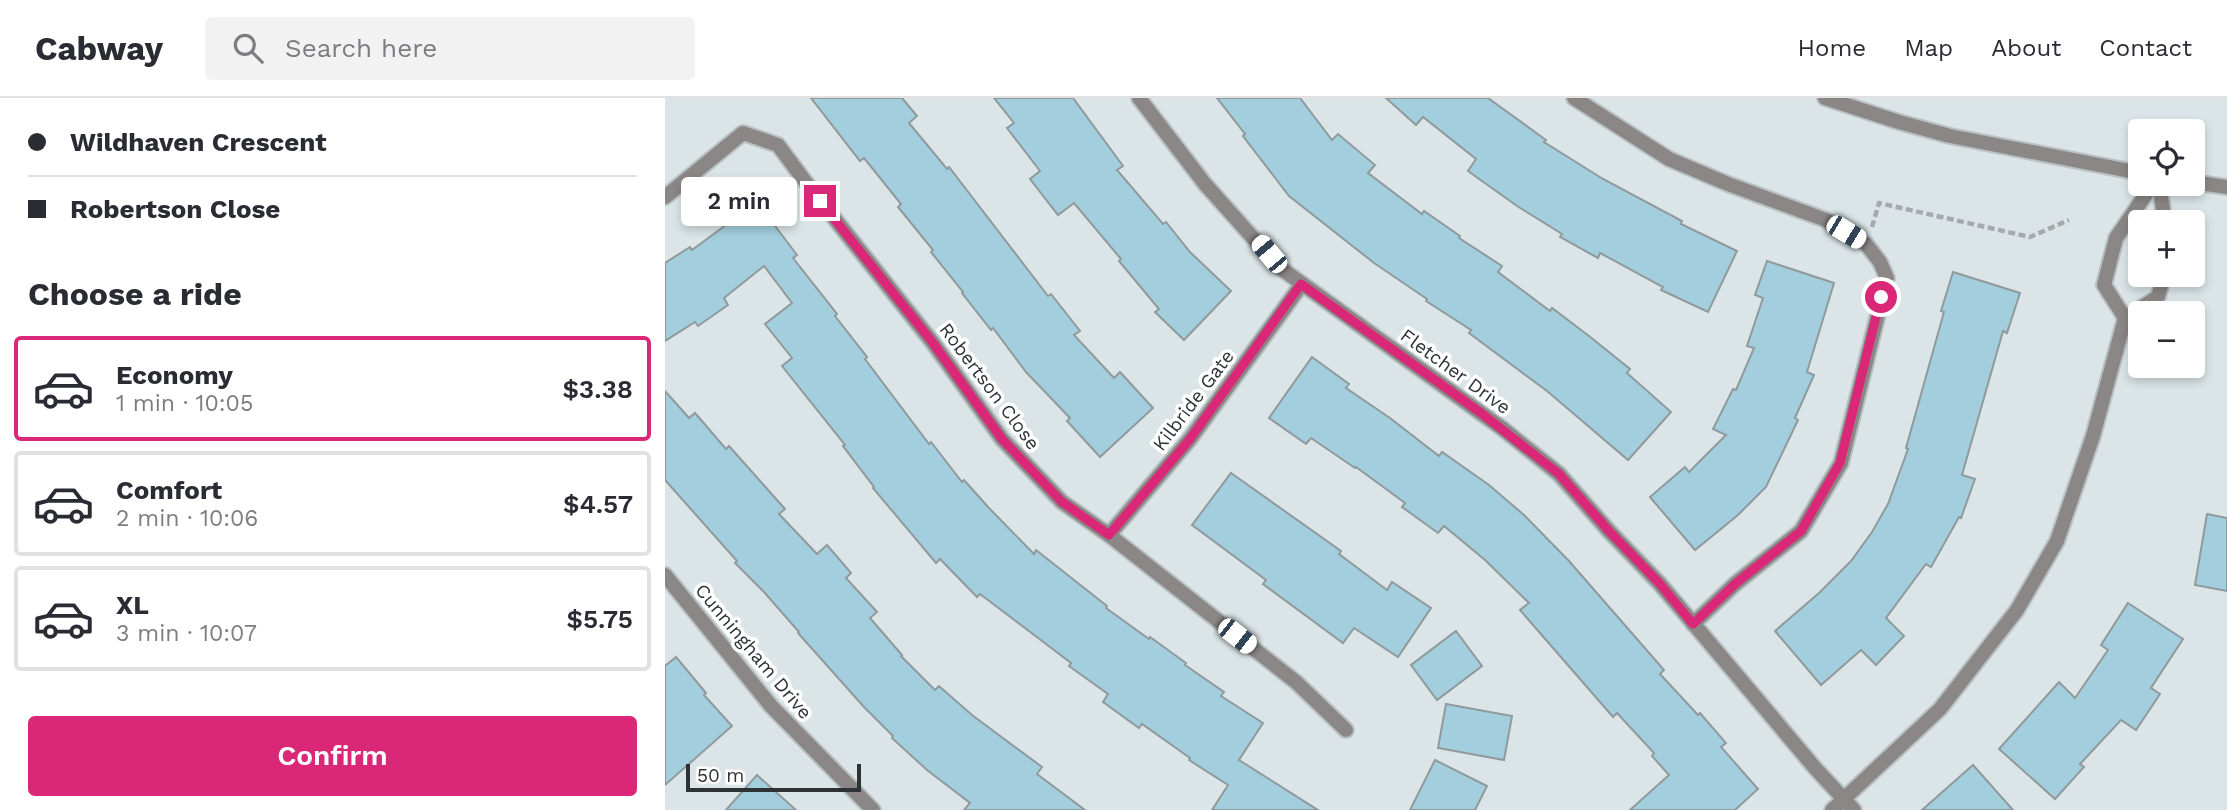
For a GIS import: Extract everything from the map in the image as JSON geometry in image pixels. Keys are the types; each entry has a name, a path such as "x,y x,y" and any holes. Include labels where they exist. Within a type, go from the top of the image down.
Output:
{"street":[{"name":"Fletcher Drive","path":"1139,98 1233,218 1279,267 1481,413 1559,474 1660,584 1850,805"},
{"path":"1574,98 1669,159 1826,220 1866,244 1880,262 1887,278 1840,463 1801,531 1735,584 1693,624"},
{"path":"1825,98 1950,136 2128,171"},
{"name":"Robertson Close","path":"665,197 743,133 778,145 926,333 1002,439 1062,502 1109,535 1296,682 1346,730"},
{"path":"2205,184 2227,187"},
{"path":"2125,318 2104,285 2116,239 2145,196"},
{"name":"Kilbride Gate","path":"1109,535 1190,439 1301,284"},
{"path":"1832,810 1850,805 1940,709 2017,610 2057,541 2094,436 2125,318 2158,297 2161,287"},
{"name":"Cunningham Drive","path":"665,575 771,706 873,810"}],"path":[{"path":"1866,244 1879,203 2031,237 2069,220"}],"building":[{"path":"811,98 902,98 917,116 909,123 947,169 949,167 1048,296 1051,294 1080,331 1074,335 1114,378 1120,372 1153,408 1100,457 1067,421 1070,418 1026,372 993,328 991,330 898,207 901,204 864,158 860,161"},
{"path":"994,98 1073,98 1123,166 1117,170 1163,224 1166,222 1190,252 1231,291 1184,340 1155,312 1159,309 1074,203 1058,215 1030,179 1040,171 1007,128 1014,123"},
{"path":"1217,98 1300,98 1332,140 1338,134 1375,165 1368,173 1422,214 1424,211 1502,266 1498,272 1550,311 1552,308 1630,369 1627,373 1671,412 1628,460 1547,391 1469,333 1471,330 1374,263 1289,196"},
{"path":"1386,98 1488,98 1546,140 1544,142 1603,179 1682,221 1681,224 1737,251 1708,312 1661,290 1663,287 1600,253 1598,258 1560,237 1562,234 1468,171 1476,159 1423,117 1416,125"},
{"path":"757,202 797,255 793,258 837,314 835,316 867,357 865,359 929,444 931,442 962,482 964,480 1034,554 1036,550 1107,606 1106,608 1224,692 1221,696 1263,723 1239,760 1318,810 1212,810 1228,785 1189,760 1190,758 1142,724 1139,728 1103,702 1108,694 1069,666 1071,663 980,594 977,597 940,559 936,563 873,488 843,446 845,445 782,366 792,358 765,324 792,303 764,266 724,298 728,305 698,326 695,322 665,341 665,263 690,247 692,250"},
{"path":"1767,261 1834,283 1807,372 1814,375 1795,418 1798,420 1766,487 1738,515 1695,550 1650,497 1685,467 1689,472 1726,435 1713,429 1733,389 1736,390 1754,348 1747,346 1763,298 1755,295"},
{"path":"1953,272 2020,293 2007,333 2003,331 1962,475 1975,479 1961,518 1959,517 1931,567 1926,564 1886,618 1904,636 1876,665 1861,650 1821,685 1775,631 1851,561 1888,504 1908,449 1906,448"},
{"path":"1312,357 1349,384 1346,388 1439,456 1442,452 1489,485 1524,515 1569,561 1664,670 1660,674 1726,743 1721,747 1758,789 1735,810 1630,810 1669,775 1652,756 1654,753 1617,713 1613,717 1520,610 1529,603 1485,560 1444,526 1438,533 1402,507 1405,503 1356,467 1311,438 1306,444 1269,418"},
{"path":"665,391 689,418 695,413 726,449 729,446 785,509 779,514 817,554 827,545 851,573 846,578 877,612 870,618 901,656 935,690 939,686 972,715 1042,767 1037,774 1085,810 964,810 970,803 927,770 892,738 764,592 735,563 737,561 665,480"},
{"path":"1231,473 1341,551 1339,554 1387,590 1392,582 1431,608 1398,657 1354,628 1343,643 1263,584 1266,580 1192,525"},
{"path":"2207,514 2227,518 2227,591 2195,585"},
{"path":"2128,603 2183,639 2151,688 2160,694 2136,730 2121,720 2080,764 2084,767 2055,799 1999,749 2059,682 2075,698 2108,650 2101,645"},
{"path":"1456,631 1482,666 1437,700 1411,665"},
{"path":"676,657 706,693 704,695 732,726 665,785 665,666"},
{"path":"1446,704 1512,716 1504,760 1438,748"},
{"path":"1435,760 1487,786 1475,810 1410,810"},
{"path":"1973,765 2013,810 1922,810"},
{"path":"757,775 796,810 726,810"}],"route":[{"path":"820,201 933,343 1002,439 1062,502 1109,535 1190,439 1301,284 1503,429 1559,474 1693,624 1735,584 1801,531 1840,463 1881,297"}]}
